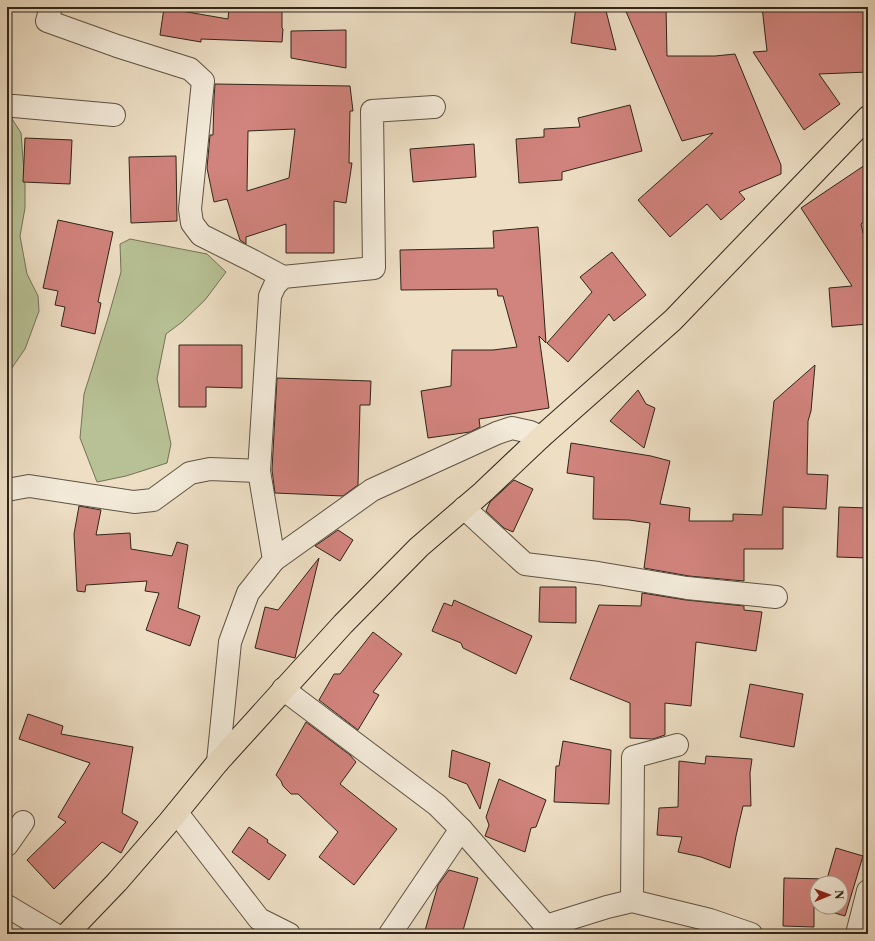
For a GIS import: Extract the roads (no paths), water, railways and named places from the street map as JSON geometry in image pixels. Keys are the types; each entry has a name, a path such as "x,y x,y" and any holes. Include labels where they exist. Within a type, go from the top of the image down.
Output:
{"main road":[{"path":"66,934 117,882 177,813 218,762 343,624 419,547 483,492 540,437 673,320 868,117"}],"street":[{"path":"51,7 48,21 117,46 190,69 203,81 190,209 192,223 201,236 283,277 374,268 372,111 434,107"},
{"path":"7,106 114,114"},
{"path":"274,560 259,471 270,296 274,285 283,277"},
{"path":"218,762 230,642 248,593 274,560 372,490 497,433 512,428 530,432 540,437"},
{"path":"7,490 28,486 134,502 153,500 190,473 210,469 259,471"},
{"path":"464,508 524,564 598,573 687,588 776,597"},
{"path":"283,689 437,805 461,829 546,930 577,925 607,907 632,901 710,920 752,934"},
{"path":"632,901 633,757 677,745"},
{"path":"177,813 259,919 289,934"},
{"path":"7,845 23,822"},
{"path":"390,934 461,829"},
{"path":"857,934 868,891"},
{"path":"7,906 54,934"}]}
